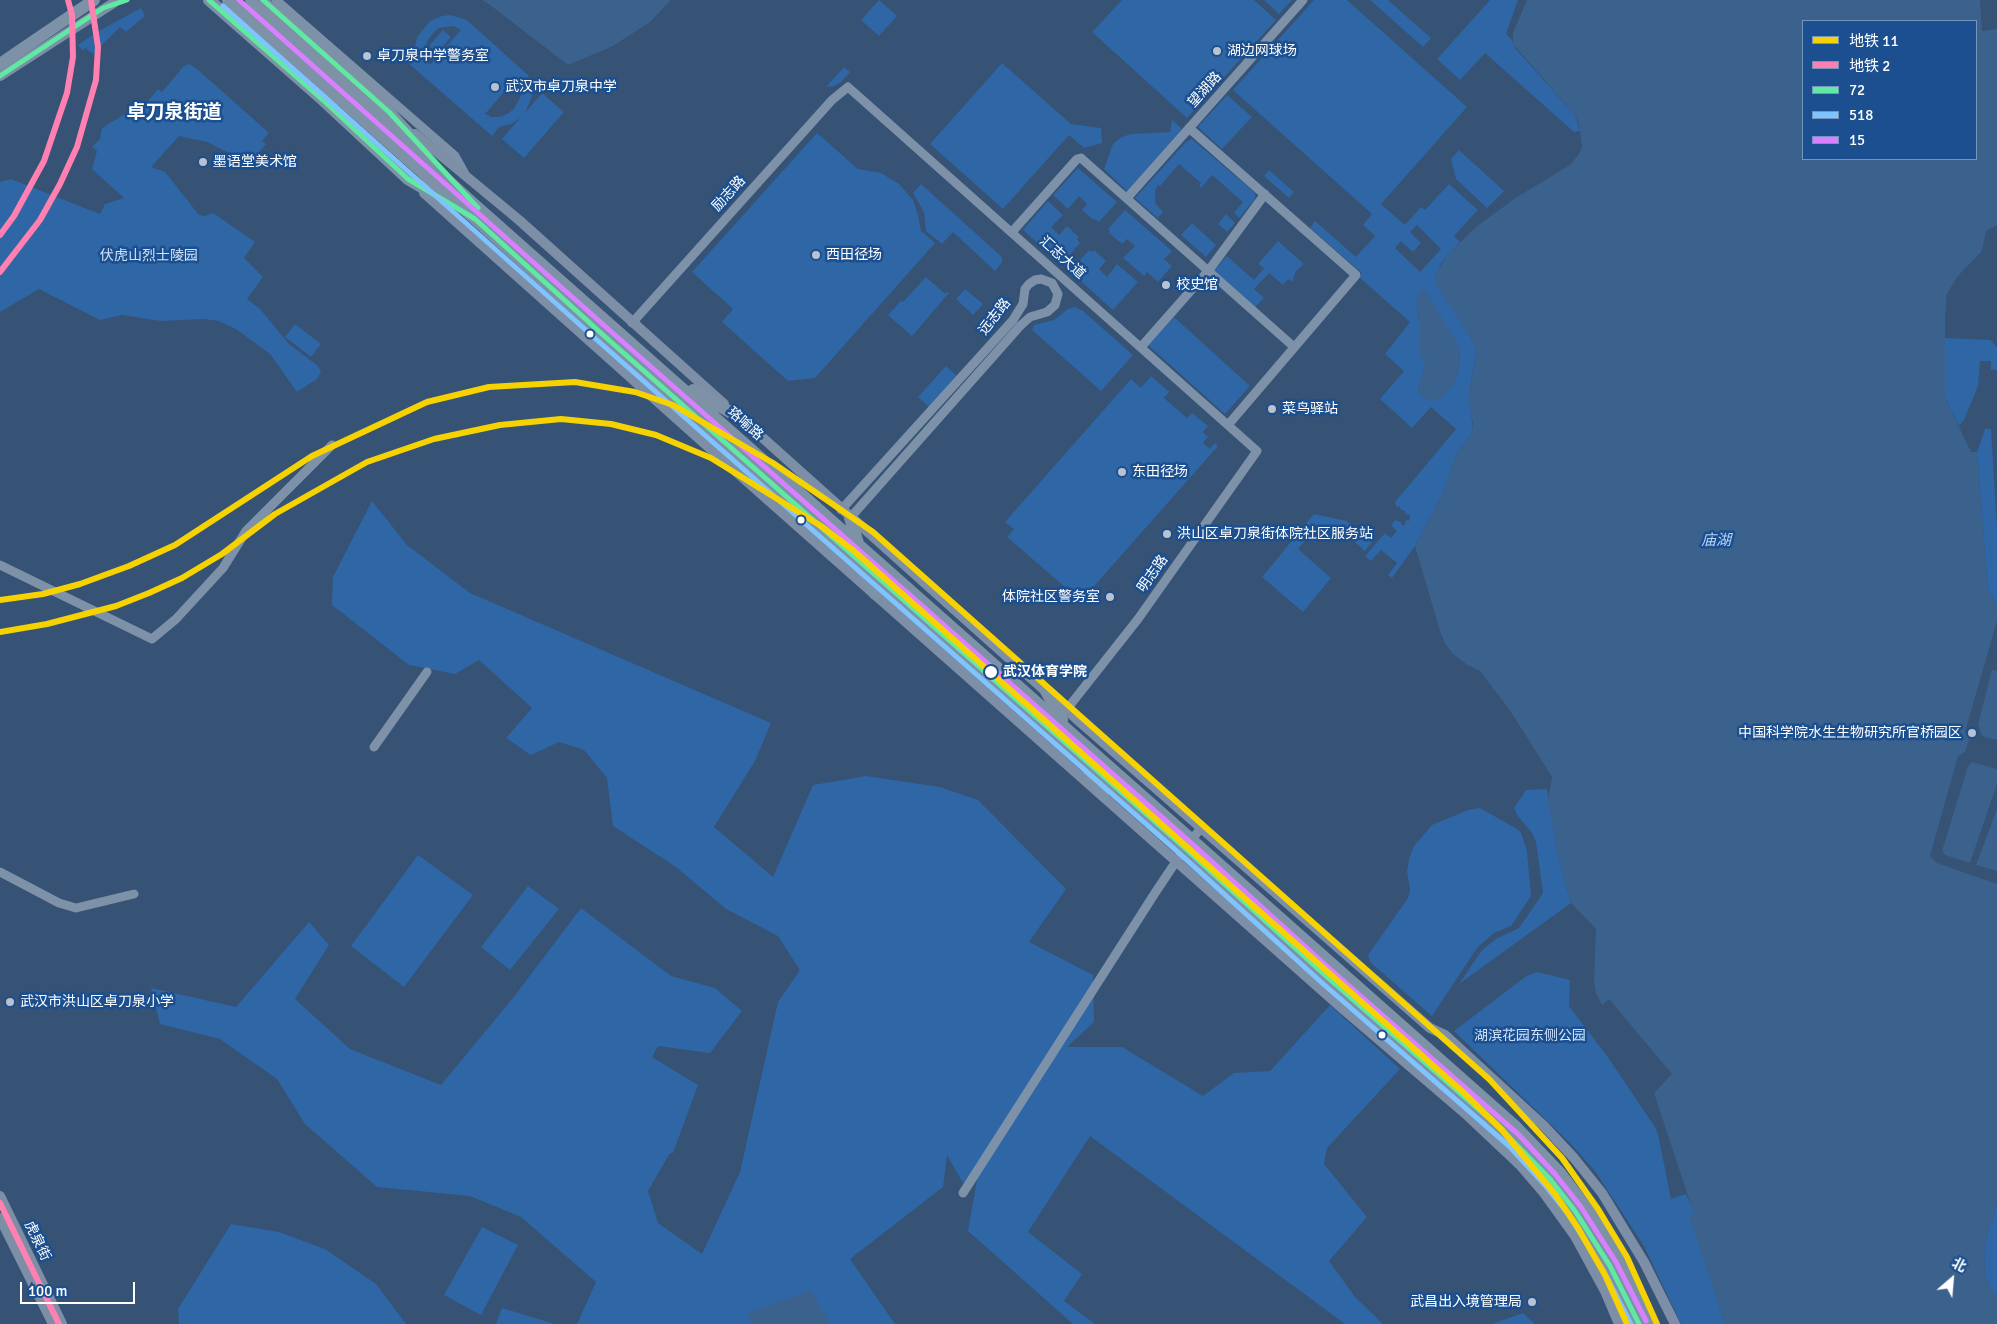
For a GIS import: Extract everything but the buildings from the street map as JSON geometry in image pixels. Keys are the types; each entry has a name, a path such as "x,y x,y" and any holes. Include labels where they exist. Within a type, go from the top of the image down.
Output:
{"highway":[{"path":"209,0 408,179 475,219"},
{"name":"珞喻路","path":"228,0 602,334 1078,754 1188,843 1538,1147 1582,1200 1609,1239 1634,1285 1650,1324"},
{"path":"250,0 260,18 280,40 287,52"},
{"name":"珞喻路","path":"250,0 476,206 1067,728 1348,996 1488,1117 1550,1179 1575,1211 1599,1247 1630,1303 1639,1324"},
{"path":"0,64 96,3"},
{"path":"276,6 389,112 476,206"},
{"path":"664,373 740,418"},
{"path":"846,514 858,543"},
{"path":"855,557 874,594"},
{"path":"1046,691 1067,728"},
{"path":"1078,754 1103,795"},
{"path":"1305,974 1348,996"}],"main road":[{"path":"0,58 96,3 118,0"},
{"path":"0,76 96,3 127,0"},
{"path":"229,18 235,0"},
{"path":"263,0 276,6"},
{"path":"270,0 276,6"},
{"path":"389,112 519,220 1067,710 1430,1028 1446,1035 1544,1126 1574,1158 1602,1193 1644,1262 1675,1324"},
{"path":"408,179 874,594 1468,1116 1532,1178 1563,1217 1606,1291 1619,1324"},
{"name":"虎泉街","path":"0,1196 62,1324"},
{"name":"虎泉街","path":"2,1226 52,1324"}],"street":[{"name":"望湖路","path":"1127,198 1303,0"},
{"path":"276,6 454,156 466,176"},
{"name":"汇志大道","path":"848,87 1257,451"},
{"name":"励志路","path":"632,323 832,100 848,87"},
{"path":"1190,128 1356,275 1228,425"},
{"path":"1012,232 1079,158 1209,270 1294,347"},
{"path":"1141,347 1209,270 1264,194"},
{"path":"1038,255 1043,266 1038,279 1044,279 1052,283 1058,296 1070,290 1082,294"},
{"name":"远志路","path":"846,514 1013,320 1022,304 1030,282 1038,279"},
{"name":"远志路","path":"846,514 1020,326 1034,315 1050,310 1055,305 1058,296"},
{"path":"0,566 152,640 176,619 223,568 246,531 332,445"},
{"name":"明志路","path":"1067,710 1138,619 1257,451"},
{"path":"374,747 427,672"},
{"path":"963,1193 1188,843 1201,828"},
{"path":"0,872 59,903 76,908 134,894"}],"green space":[{"path":"879,0 897,16 879,36 861,20"},
{"path":"1122,0 1254,0 1276,20 1187,118 1092,32"},
{"path":"1264,0 1292,0 1279,14"},
{"path":"1314,0 1347,0 1467,107 1381,204 1405,225 1421,207 1425,210 1449,184 1478,210 1454,236 1460,242 1441,263 1435,278 1471,338 1477,352 1469,392 1473,431 1455,457 1442,495 1415,546 1392,578 1388,575 1397,563 1381,550 1371,561 1365,556 1385,533 1391,538 1397,531 1391,525 1395,520 1401,522 1401,525 1405,525 1406,520 1409,521 1410,515 1405,514 1405,511 1401,510 1399,506 1396,507 1395,502 1456,429 1431,407 1412,428 1380,399 1404,371 1385,354 1410,322 1359,277 1362,273 1310,228 1315,221 1356,257 1375,236 1363,225 1372,214 1233,90","holes":["1417,225 1441,249 1420,272 1395,248 1401,241 1413,252 1421,243 1410,232","1417,314 1459,349 1460,353 1459,367 1454,383 1434,401 1422,396 1418,391 1425,365 1420,322"]},
{"path":"1370,0 1388,0 1431,38 1423,47"},
{"path":"1490,0 1518,0 1506,34 1512,40 1515,48 1575,115 1580,131 1574,132 1485,53 1460,80 1437,59"},
{"path":"141,8 145,16 126,32 120,27 93,54 85,48 83,51 78,45 97,32"},
{"path":"450,15 469,22 528,75 532,84 533,94 525,113 542,93 564,112 524,158 502,139 520,118 511,124 499,127 492,136 399,55 407,46 414,51 417,37 430,21","holes":["453,26 461,30 430,65 425,55 427,41 438,28","516,78 521,84 522,94 514,109 499,117 485,114"]},
{"path":"443,30 451,37 437,53 429,46"},
{"path":"1002,63 1071,124 1101,128 1102,143 1084,148 1069,135 1003,209 930,144"},
{"name":"伏虎山烈士陵园","path":"189,64 269,133 262,141 266,144 249,163 207,142 179,136 151,167 165,172 199,215 205,216 213,213 255,242 244,258 263,277 247,299 260,309 289,344 318,366 321,371 318,378 297,392 270,354 236,329 219,321 204,319 161,321 122,315 100,320 39,289 0,312 0,182 11,179 100,214 105,204 124,198 92,169 97,151 92,147 100,139 102,128 123,115 142,108 158,89 162,92 183,67"},
{"path":"844,67 850,72 841,82 834,86 826,87"},
{"path":"1227,95 1252,117 1222,149 1198,127"},
{"path":"1172,120 1182,129 1127,191 1104,169 1113,144 1120,138 1130,134 1170,132"},
{"name":"西田径场","path":"817,133 858,169 881,173 899,184 913,200 921,231 935,243 815,378 788,381 722,322 733,309 692,272"},
{"path":"1192,139 1255,193 1255,199 1239,218 1234,213 1243,202 1212,175 1201,188 1199,186 1201,183 1179,164 1155,190 1155,203 1163,212 1158,218 1135,198 1186,142"},
{"path":"1459,150 1504,191 1487,208 1456,179 1451,159"},
{"path":"1078,168 1117,202 1099,222 1082,210 1087,204 1079,196 1068,209 1053,195"},
{"path":"1269,170 1294,192 1289,198 1264,176"},
{"path":"921,184 1002,257 1002,262 995,271 953,232 942,244 926,231 924,212 913,193"},
{"path":"1048,201 1063,215 1051,227 1059,235 1067,226 1079,237 1077,239 1080,243 1065,260 1058,261 1023,230"},
{"path":"1125,210 1172,251 1164,259 1172,266 1158,282 1147,272 1144,276 1123,258 1135,246 1127,239 1122,244 1109,233 1108,229"},
{"path":"1226,214 1235,223 1227,232 1218,224"},
{"path":"1192,223 1216,245 1206,257 1181,235"},
{"path":"1278,241 1304,264 1296,271 1292,282 1288,279 1283,285 1269,273 1254,289 1264,298 1255,307 1214,271 1227,256 1254,280 1264,268 1258,264"},
{"path":"1089,250 1092,252 1094,250 1106,261 1099,269 1107,277 1117,264 1138,282 1113,310 1074,275 1074,267"},
{"path":"926,277 945,294 949,293 912,336 888,315"},
{"path":"965,289 983,304 973,315 956,299"},
{"path":"1075,307 1083,311 1133,355 1101,391 1032,330 1034,325 1054,320 1068,309"},
{"path":"1174,317 1250,386 1225,414 1148,345"},
{"path":"295,324 321,344 311,357 285,337"},
{"path":"1945,338 1990,340 1997,347 1997,370 1991,370 1991,361 1980,361 1978,386 1964,420 1959,426 1945,398"},
{"path":"946,366 957,376 929,407 918,397"},
{"name":"东田径场","path":"1151,376 1169,392 1164,398 1187,418 1192,413 1208,426 1203,432 1208,437 1203,443 1210,449 1215,443 1218,446 1081,601 1007,537 1014,529 1005,522 1131,379 1141,388"},
{"path":"1985,429 1991,429 1997,529 1997,604 1988,591 1977,452"},
{"path":"372,501 407,545 470,593 771,723 755,761 714,827 773,877 813,785 866,776 940,787 978,800 1066,889 1029,942 1093,975 1094,1022 1067,1047 1122,1047 1203,1096 1234,1073 1270,1071 1330,1005 1400,1069 1327,1148 1324,1164 1367,1217 1329,1261 1355,1297 1383,1324 1345,1324 1090,1136 1028,1232 1082,1274 1064,1301 1095,1324 1073,1324 968,1231 977,1179 963,1183 947,1155 943,1187 850,1259 895,1324 577,1324 596,1282 521,1217 470,1196 377,1187 305,1124 277,1079 220,1039 160,1024 151,988 236,1007 309,922 329,945 295,999 350,1049 441,1085 513,998 581,908 671,976 715,988 742,1011 710,1053 658,1046 652,1057 698,1085 673,1153 670,1153 648,1191 658,1223 702,1254 740,1172 778,1002 800,970 778,936 726,909 676,867 613,826 607,778 584,750 559,742 531,755 506,738 532,708 479,660 455,674 409,665 332,605 333,577"},
{"path":"1314,514 1347,521 1372,542 1365,551 1341,530 1317,527 1298,549 1331,578 1303,612 1262,577"},
{"path":"1547,789 1557,850 1571,903 1459,984 1482,950 1496,939 1519,928 1543,893 1536,842 1532,833 1514,808 1526,790"},
{"path":"1480,808 1521,833 1527,851 1531,896 1511,926 1494,933 1477,948 1432,1016 1370,962 1368,955 1408,898 1410,890 1407,871 1414,846 1432,825 1468,810"},
{"path":"418,855 473,895 404,987 351,946"},
{"path":"528,886 559,909 510,970 481,947"},
{"name":"湖滨花园东侧公园","path":"1537,972 1570,980 1569,1006 1607,1056 1655,1127 1671,1199 1686,1194 1695,1214 1690,1216 1725,1324 1681,1324 1644,1246 1595,1171 1570,1143 1454,1031 1525,977"},
{"path":"1997,1205 1997,1296 1991,1290 1985,1274 1984,1251"},
{"path":"231,1224 279,1232 325,1249 376,1284 406,1324 179,1324 178,1309"},
{"path":"482,1227 518,1245 481,1315 444,1295"},
{"path":"502,1308 555,1324 496,1324"},
{"path":"1523,1313 1535,1324 1492,1324"}],"water":[{"path":"482,0 671,0 650,22 613,46 568,65"},
{"name":"庙湖","path":"1527,0 1980,0 1982,31 1997,29 1997,225 1986,231 1982,251 1958,276 1947,294 1945,315 1945,398 1971,452 1977,452 1988,591 1997,604 1997,621 1965,732 1969,740 1965,752 1958,756 1930,856 1937,863 1997,884 1997,1205 1984,1251 1985,1274 1991,1290 1997,1296 1997,1324 1725,1324 1689,1216 1694,1214 1654,1093 1672,1074 1609,999 1602,1005 1596,993 1594,982 1596,929 1571,903 1557,850 1548,800 1552,777 1511,712 1480,671 1466,664 1452,653 1440,631 1415,546 1442,495 1455,457 1473,431 1468,398 1477,354 1471,338 1435,282 1436,273 1446,257 1477,226 1517,197 1570,165 1582,147 1579,124 1575,115 1513,44 1513,33"},
{"path":"1423,289 1457,343 1460,353 1459,367 1454,383 1442,398 1434,401 1422,396 1418,391 1425,365 1420,352 1420,324 1416,303 1418,295"},
{"path":"1992,670 1997,671 1997,740 1982,736 1978,724"},
{"path":"1972,762 1997,769 1997,784 1970,863 1945,855 1942,851 1968,766"},
{"path":"1997,809 1997,871 1976,865"},
{"path":"811,1290 829,1322 825,1324 752,1324 748,1313"}],"metro line":[{"name":"2","path":"0,235 14,216 44,161 67,93 73,57 72,15 68,0"},
{"name":"2","path":"0,272 40,220 60,184 77,147 96,80 98,47 91,0"},
{"name":"11","path":"0,600 43,594 80,584 129,566 175,545 312,456 427,402 489,387 575,382 635,392 673,405 773,463 873,532 1489,1079 1562,1158 1598,1209 1627,1257 1657,1324"},
{"name":"11","path":"0,632 47,624 116,606 149,593 182,578 222,554 275,514 367,462 434,439 500,425 561,419 611,424 656,435 711,458 821,526 854,551 1464,1093 1502,1130 1555,1194 1578,1228 1605,1275 1627,1324"},
{"name":"2","path":"0,1203 59,1324"}],"transit line":[{"name":"72","path":"0,76 103,8 127,0"},
{"name":"72","path":"209,0 323,100 408,179 475,219 602,334 1185,848 1326,976 1499,1127 1550,1179 1575,1211 1610,1266 1639,1324"},
{"name":"15","path":"239,0 1519,1135 1555,1174 1581,1207 1616,1262 1646,1321"},
{"name":"72","path":"263,0 389,112 478,208"},
{"name":"518","path":"223,6 597,340 1180,854 1321,982 1509,1146 1569,1215 1603,1270 1631,1324"}],"place":[{"name":"湖边网球场","path":"1217,51"},
{"name":"卓刀泉中学警务室","path":"367,56"},
{"name":"武汉市卓刀泉中学","path":"495,87"},
{"name":"墨语堂美术馆","path":"203,162"},
{"name":"西田径场","path":"816,255"},
{"name":"校史馆","path":"1166,285"},
{"name":"菜鸟驿站","path":"1272,409"},
{"name":"东田径场","path":"1122,472"},
{"name":"洪山区卓刀泉街体院社区服务站","path":"1167,534"},
{"name":"体院社区警务室","path":"1110,597"},
{"name":"武汉体育学院","path":"991,672"},
{"name":"中国科学院水生生物研究所官桥园区","path":"1972,733"},
{"name":"武汉市洪山区卓刀泉小学","path":"10,1002"},
{"name":"武昌出入境管理局","path":"1532,1302"}],"district":[{"name":"卓刀泉街道","path":"174,113"}]}
